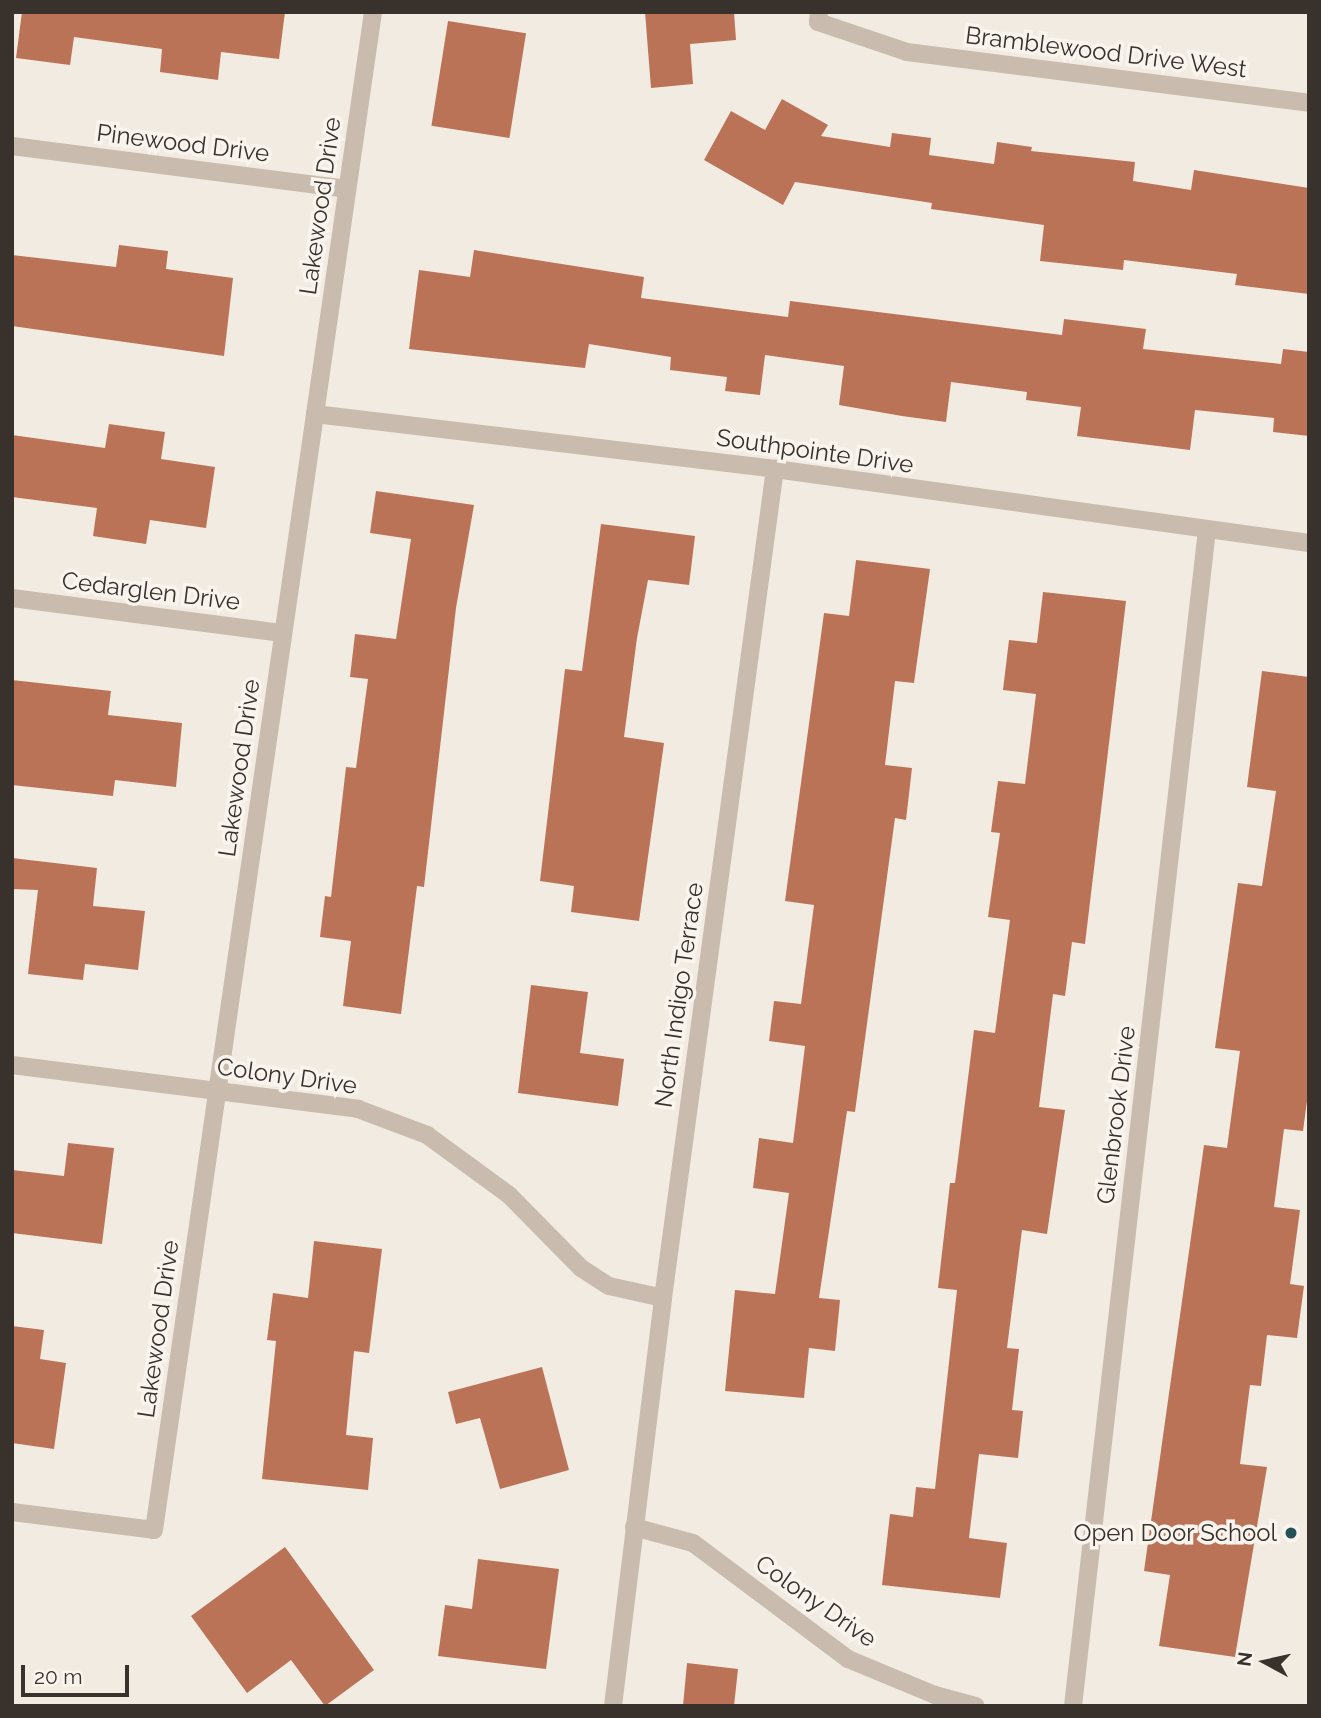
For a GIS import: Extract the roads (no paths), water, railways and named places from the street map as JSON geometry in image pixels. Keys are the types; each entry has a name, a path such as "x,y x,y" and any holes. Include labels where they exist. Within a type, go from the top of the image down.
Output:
{"street":[{"name":"Lakewood Drive","path":"12,1512 154,1530 373,12"},
{"name":"Bramblewood Drive West","path":"819,17 907,52 1309,103"},
{"name":"Pinewood Drive","path":"12,146 347,189"},
{"name":"Southpointe Drive","path":"315,414 775,470 1309,543"},
{"name":"North Indigo Terrace","path":"613,1706 663,1298 775,470"},
{"name":"Glenbrook Drive","path":"1073,1706 1208,530"},
{"name":"Cedarglen Drive","path":"12,598 283,633"},
{"name":"Colony Drive","path":"12,1065 358,1109 427,1135 509,1195 582,1268 609,1286 663,1298"},
{"name":"Colony Drive","path":"634,1527 693,1544 848,1660 934,1695 976,1706"}],"place":[{"name":"Open Door School","path":"1291,1533"}]}
